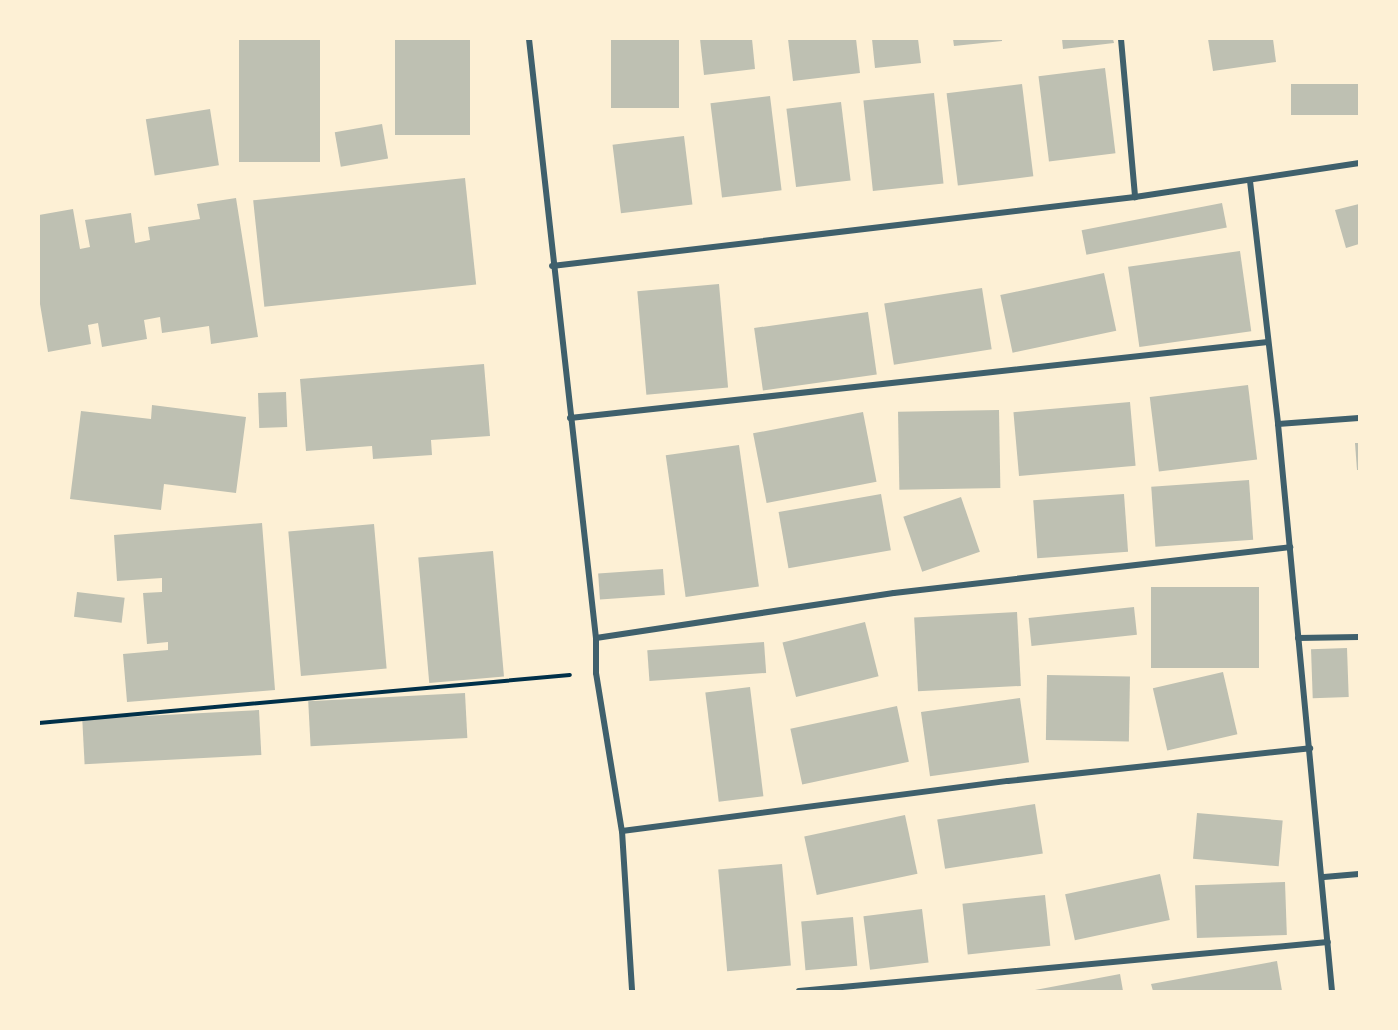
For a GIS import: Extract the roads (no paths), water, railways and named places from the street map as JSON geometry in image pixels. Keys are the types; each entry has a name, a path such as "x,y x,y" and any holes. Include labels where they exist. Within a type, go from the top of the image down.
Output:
{"street":[{"path":"529,39 552,266 596,638 596,673 622,831 632,991"},
{"path":"1121,39 1136,197"},
{"path":"552,266 1136,197 1359,163"},
{"path":"1250,181 1278,424 1324,877 1332,991"},
{"path":"570,418 1268,342"},
{"path":"1278,424 1359,418"},
{"path":"596,638 894,593 1290,547"},
{"path":"1298,638 1359,637"},
{"path":"622,831 1008,781 1310,748"},
{"path":"1324,877 1359,874"},
{"path":"799,991 1328,942"}]}
